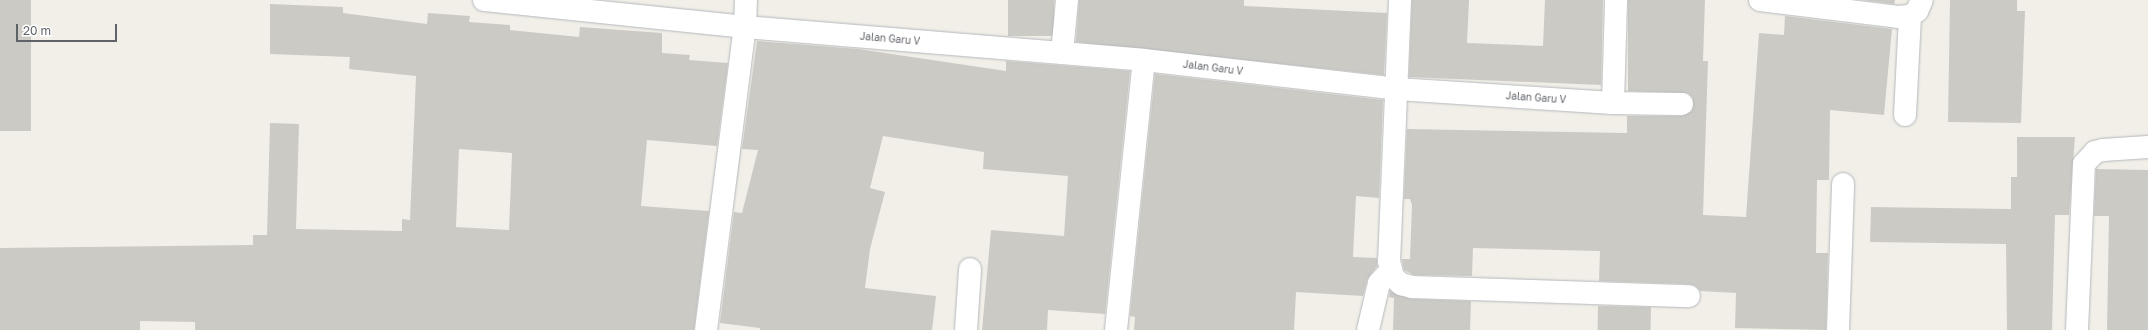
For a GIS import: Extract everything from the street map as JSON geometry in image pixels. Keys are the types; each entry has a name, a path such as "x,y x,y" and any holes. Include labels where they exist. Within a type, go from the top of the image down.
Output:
{"street":[{"name":"Jalan Garu V","path":"484,0 745,27 1144,60 1397,89 1613,103 1682,104"},
{"path":"706,330 745,27 746,0"},
{"path":"1062,53 1067,0"},
{"path":"1368,330 1379,283 1390,271 1400,0"},
{"path":"1613,103 1616,0"},
{"path":"1760,0 1887,16 1916,8 1905,115"},
{"path":"1116,330 1144,60"},
{"path":"2077,330 2084,164 2095,152 2103,150 2148,147"},
{"path":"1838,330 1844,184"},
{"path":"966,330 970,268"},
{"path":"1390,271 1401,284 1412,287 1689,296"}],"building":[{"path":"0,0 31,0 31,131 0,131"},
{"path":"1008,0 1054,0 1054,36 1008,36"},
{"path":"1079,0 1244,0 1244,6 1387,13 1384,75 1076,42"},
{"path":"1412,0 1469,0 1467,43 1543,46 1545,0 1603,0 1601,85 1409,77"},
{"path":"1628,0 1705,0 1703,61 1708,61 1703,215 1746,217 1759,33 1784,35 1785,16 1892,29 1884,115 1830,110 1829,180 1817,180 1816,253 1828,253 1826,330 1735,328 1736,293 1700,291 1696,286 1689,284 1599,281 1600,251 1473,248 1472,276 1414,275 1404,270 1402,259 1410,259 1412,205 1410,199 1404,199 1407,129 1627,133 1627,116 1682,116 1692,111 1693,98 1688,93 1628,91"},
{"path":"1862,0 1895,0 1894,4"},
{"path":"1950,0 2017,0 2017,11 2025,11 2021,123 1948,122"},
{"path":"270,4 343,7 343,13 427,24 428,13 470,16 469,22 510,25 510,30 579,37 580,27 662,33 662,53 690,55 689,60 728,63 717,146 647,140 641,206 709,211 694,330 195,330 195,322 140,321 140,330 0,330 0,248 253,245 253,235 267,235 270,123 299,124 296,229 402,231 402,219 410,220 416,76 349,69 350,57 270,54","holes":["459,149 512,153 509,230 456,227"]},
{"path":"757,41 858,49 1006,71 1006,61 1130,71 1105,314 1048,310 1047,330 982,330 991,230 1064,236 1068,176 983,169 984,152 883,136 870,188 885,192 870,249 865,288 936,296 932,330 760,330 760,328 720,323 734,212 742,213 758,150 742,149"},
{"path":"1155,74 1383,100 1379,198 1356,196 1353,257 1377,258 1377,266 1367,280 1363,296 1296,292 1294,330 1134,330 1135,317 1130,316"},
{"path":"2017,137 2075,137 2069,215 2055,215 2052,330 2007,330 2006,244 1870,242 1871,207 2011,209 2011,177 2017,177"},
{"path":"2096,169 2148,170 2148,330 2107,330 2109,216 2094,216"},
{"path":"1390,291 1411,299 1471,301 1470,330 1393,330 1394,298 1389,297"},
{"path":"1598,306 1651,307 1651,330 1598,330"}]}
